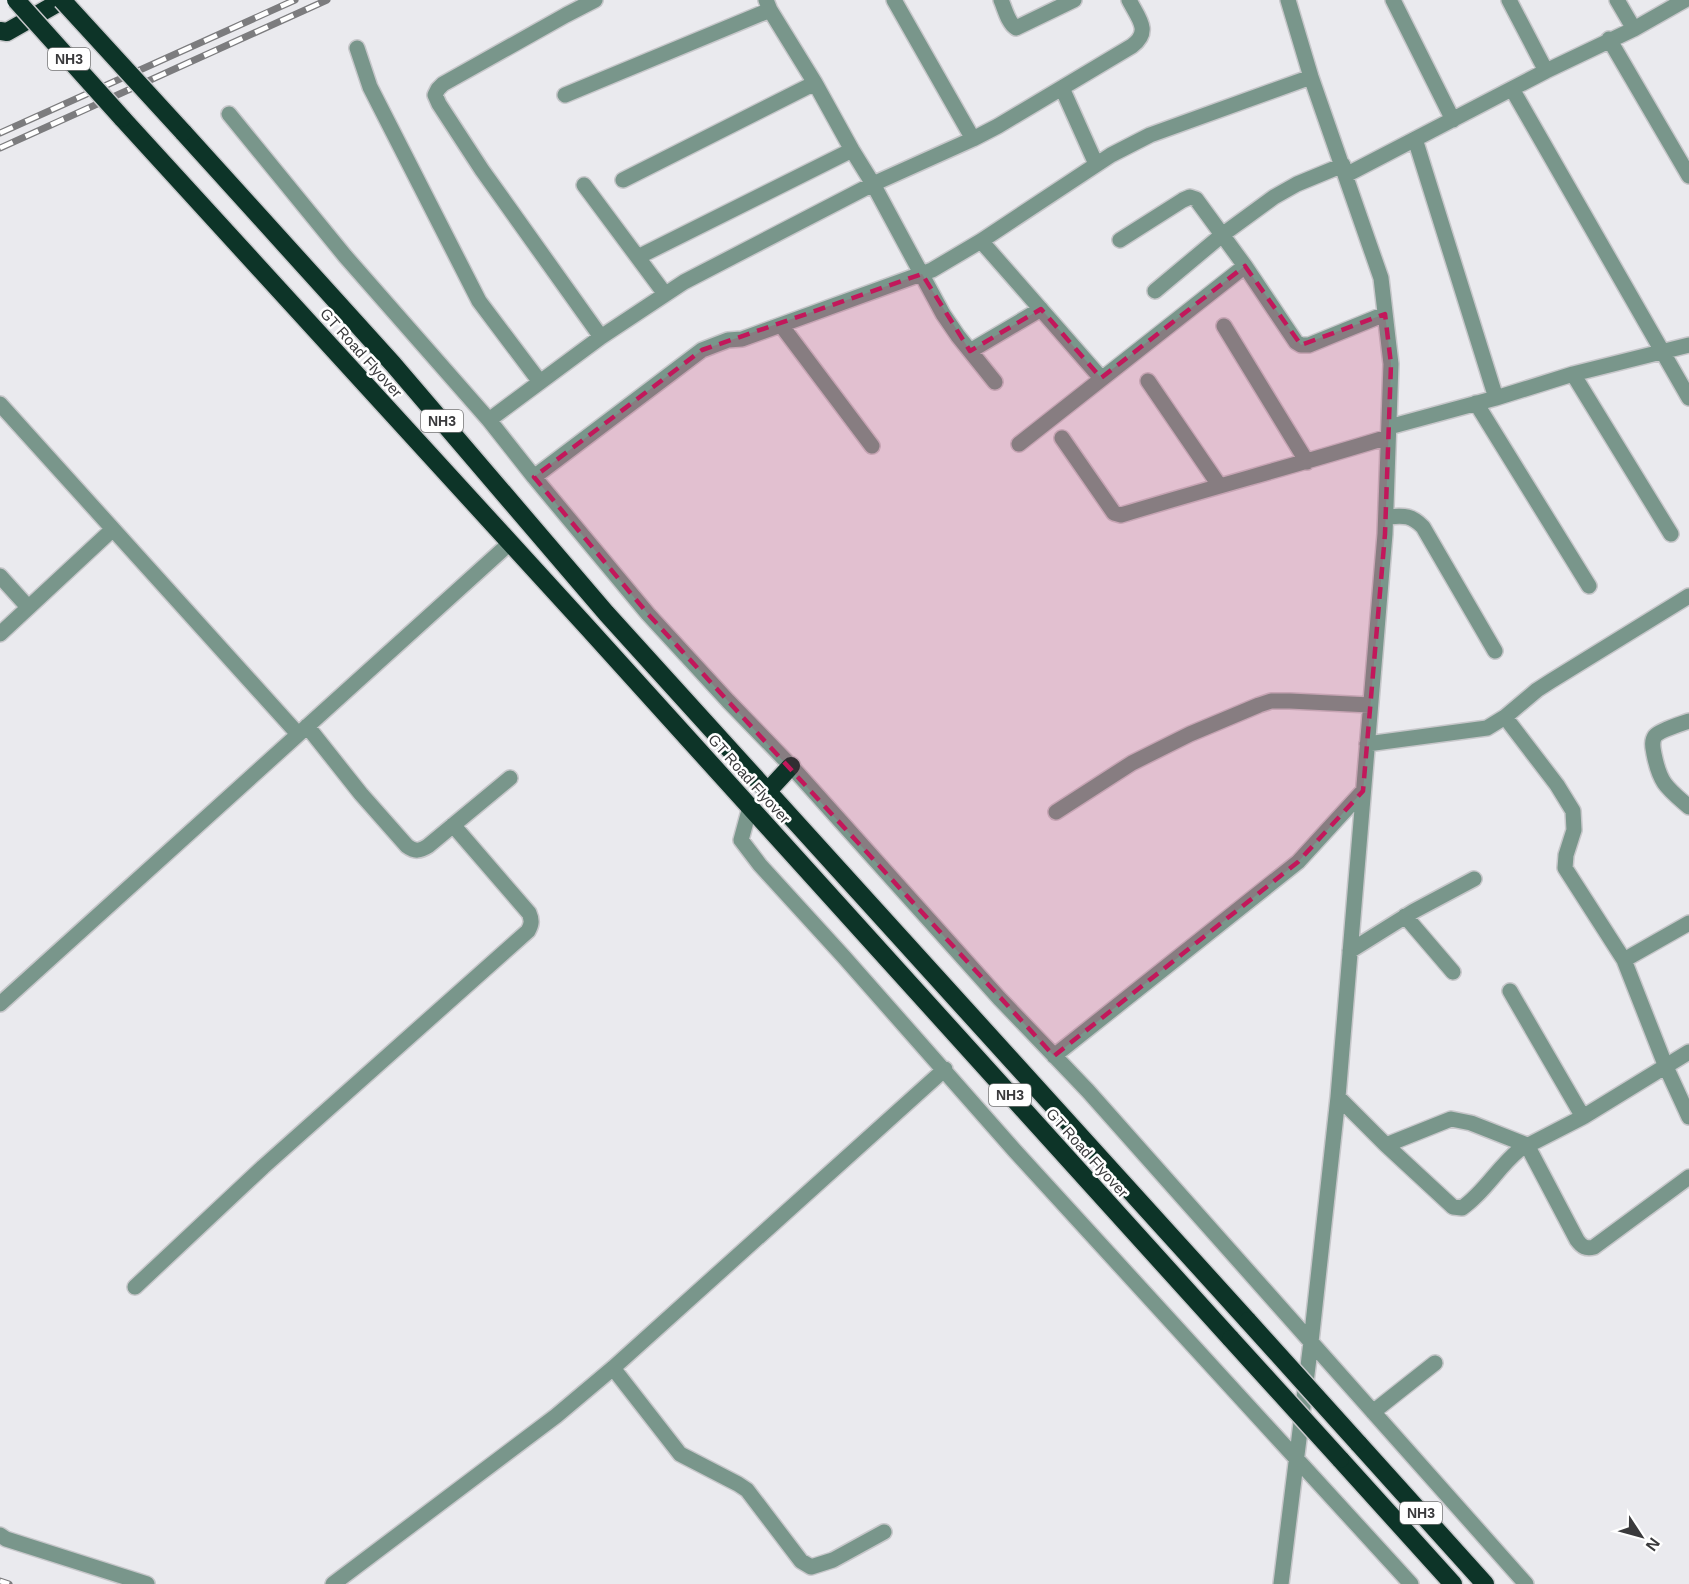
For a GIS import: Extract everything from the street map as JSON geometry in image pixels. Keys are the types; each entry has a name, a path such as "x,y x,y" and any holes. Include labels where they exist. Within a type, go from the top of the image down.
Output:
{"highway":[{"name":"GT Road Flyover","path":"16,0 1453,1584"},
{"name":"GT Road Flyover","path":"63,0 393,364 606,614 1485,1584"},
{"path":"0,31 7,32 63,0"},
{"path":"768,792 791,766"}],"street":[{"path":"596,0 443,84 435,95 482,170 601,337"},
{"path":"894,0 974,139"},
{"path":"1001,0 1012,26 1016,28 1074,0"},
{"path":"489,420 601,337 665,294 706,270 873,184 974,139 1138,42 1143,29 1129,0"},
{"path":"1281,1584 1338,1097 1386,517 1391,364 1381,278 1311,77 1288,0"},
{"path":"1393,0 1453,120"},
{"path":"1509,0 1546,71"},
{"path":"1617,0 1634,29"},
{"path":"1155,291 1222,235 1274,197 1297,184 1345,170 1415,139 1609,39 1634,29 1684,0"},
{"path":"565,95 768,5 873,184 943,314 995,382"},
{"path":"1609,39 1689,176"},
{"path":"357,48 370,87 480,302 540,382"},
{"path":"534,477 702,350 728,340 742,339 922,274 981,241 1096,164 1127,146 1150,135 1311,77"},
{"path":"623,180 815,83"},
{"path":"1062,88 1096,164"},
{"path":"1512,89 1689,398"},
{"path":"229,114 345,256 489,420 648,614 791,766 999,998 1088,1091 1526,1584"},
{"path":"1415,139 1496,398"},
{"path":"638,257 852,150"},
{"path":"585,185 665,294"},
{"path":"1120,240 1190,197 1196,199 1245,266 1291,336 1301,345 1310,345 1385,314"},
{"path":"981,241 1101,378"},
{"path":"1019,444 1245,266"},
{"path":"970,351 1041,309"},
{"path":"782,325 872,446"},
{"path":"1224,326 1307,462"},
{"path":"1062,438 1117,515 1121,515 1219,485 1307,462 1476,403 1573,374 1689,345"},
{"path":"1573,374 1671,534"},
{"path":"1149,381 1219,485"},
{"path":"1476,403 1589,586"},
{"path":"0,404 113,529 303,730 407,846 413,850 420,850 428,846 510,778"},
{"path":"1386,517 1405,516 1423,526 1494,651"},
{"path":"0,634 113,529"},
{"path":"0,1004 510,543"},
{"path":"0,576 28,607"},
{"path":"1367,744 1487,728 1505,717 1537,690 1689,596"},
{"path":"1056,812 1132,763 1190,734 1259,705 1271,701 1290,701 1370,705"},
{"path":"1505,717 1557,785 1573,811 1574,830 1566,855 1565,868 1624,960 1666,1067 1689,1117"},
{"path":"1689,721 1660,732 1652,743 1661,780 1689,807"},
{"path":"1054,1056 1298,862 1363,791"},
{"path":"750,807 741,840 760,865 1023,1160 1411,1584"},
{"path":"135,1287 263,1167 528,931 531,926 529,913 453,825"},
{"path":"1350,951 1405,916 1473,879"},
{"path":"1405,916 1453,972"},
{"path":"1624,960 1689,922"},
{"path":"1510,991 1583,1117"},
{"path":"1338,1097 1453,1207 1462,1208 1477,1196 1512,1155 1583,1117 1689,1052"},
{"path":"333,1584 556,1416 613,1368 945,1070"},
{"path":"1386,1145 1451,1119 1471,1123 1527,1145 1577,1240 1582,1246 1588,1248 1594,1247 1689,1177"},
{"path":"1373,1412 1435,1363"},
{"path":"613,1368 680,1454 747,1490 807,1566 811,1567 833,1560 884,1532"},
{"path":"2,1537 147,1584"}],"highlighted area":[{"path":"1245,266 1301,345 1385,314 1391,364 1385,534 1363,791 1298,862 1054,1056 648,614 534,477 702,350 922,274 970,351 1041,309 1101,378"}],"railway":[{"path":"0,133 295,0"},
{"path":"0,148 327,0"},
{"path":"0,1581 9,1584"}]}
